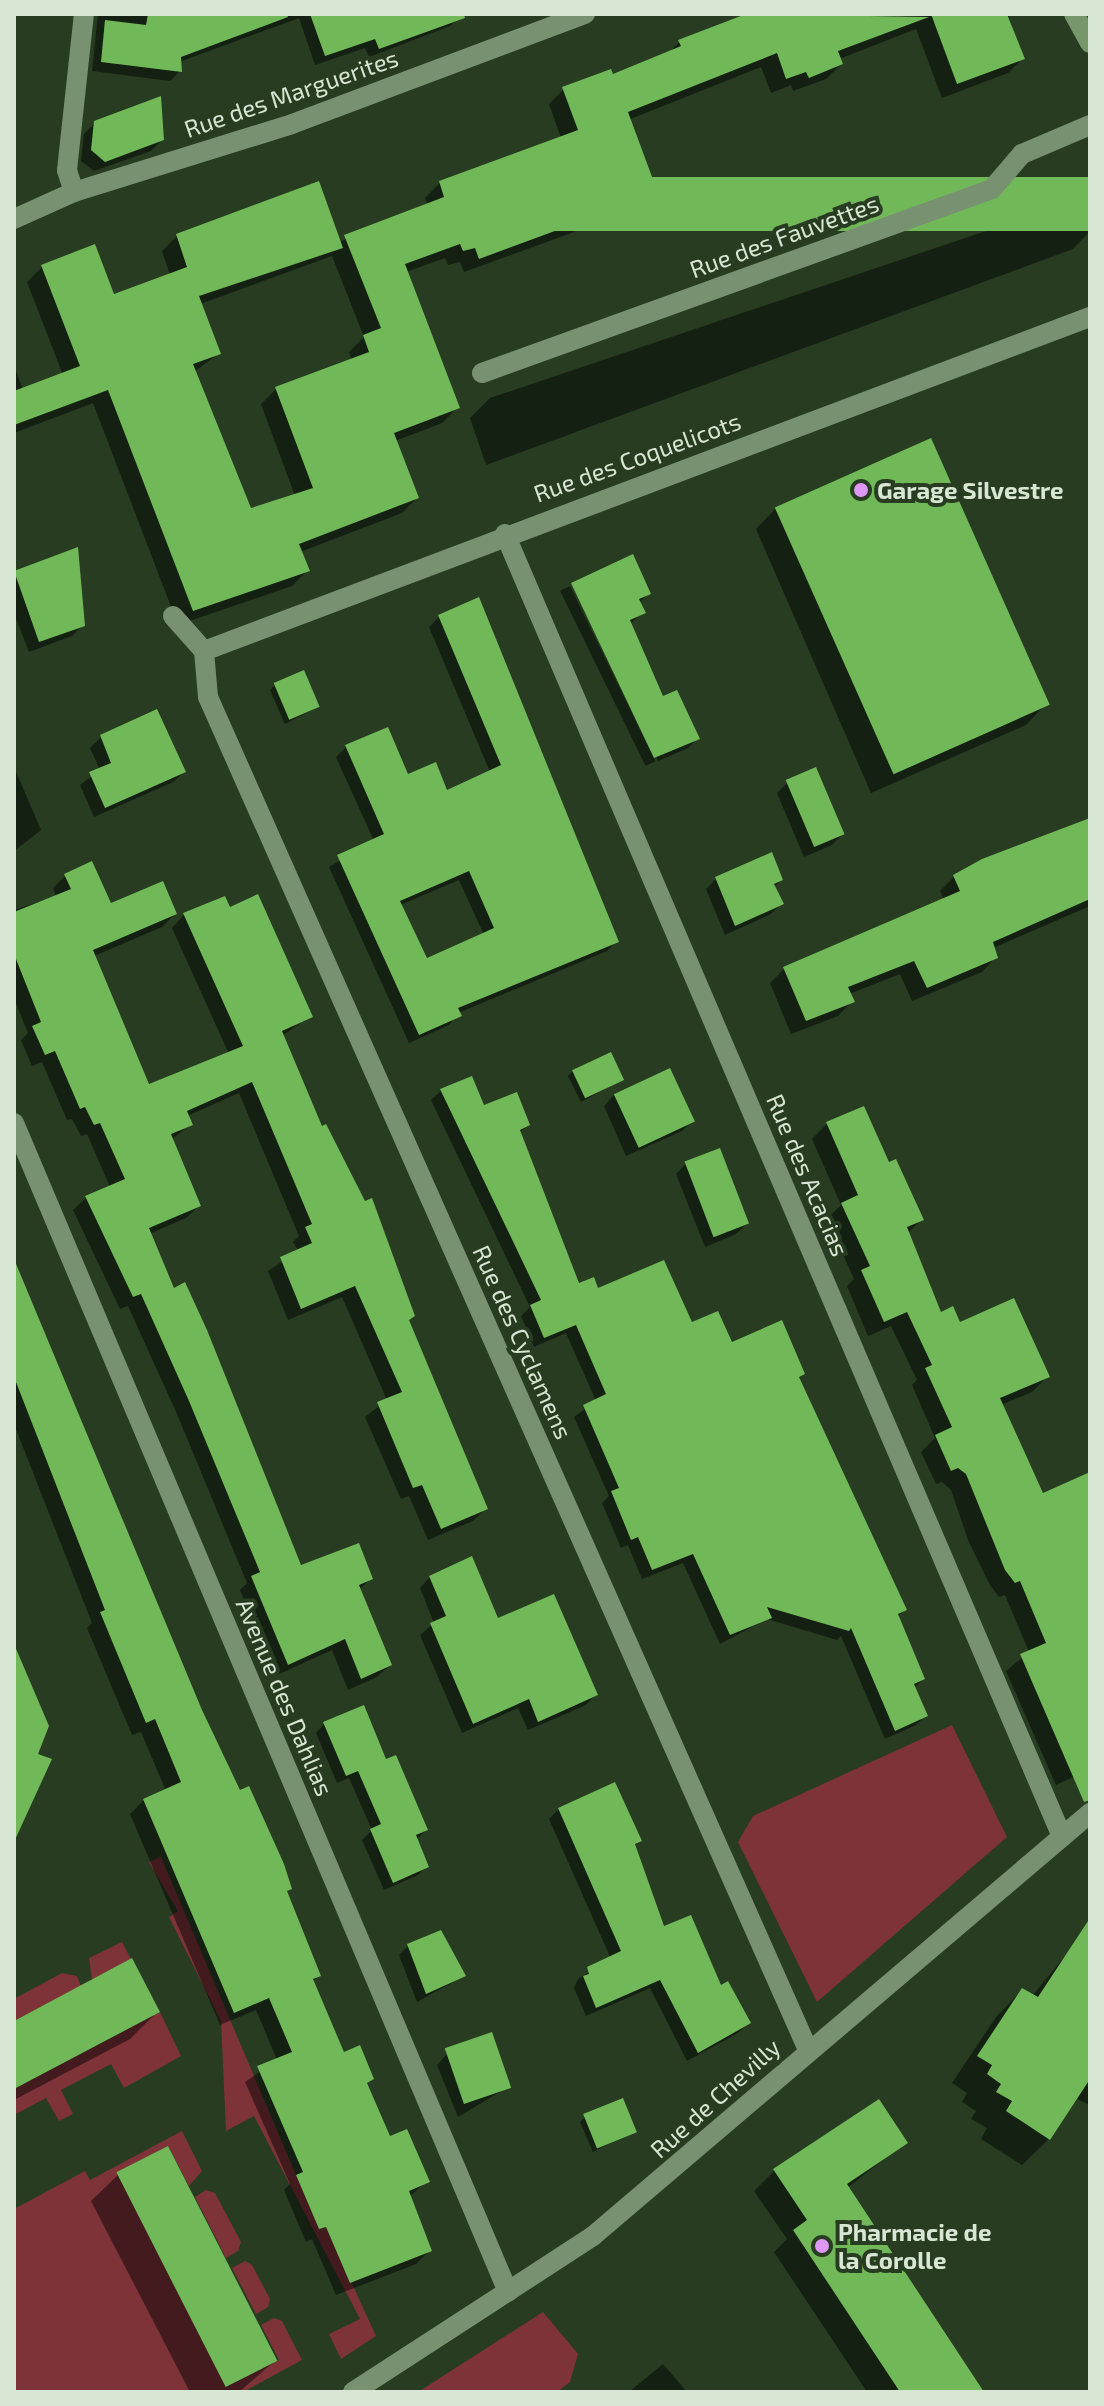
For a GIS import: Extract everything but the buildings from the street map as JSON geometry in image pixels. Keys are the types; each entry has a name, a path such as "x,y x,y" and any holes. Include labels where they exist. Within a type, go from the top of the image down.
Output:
{"street":[{"path":"74,192 67,170 84,14"},
{"name":"Rue des Marguerites","path":"14,219 74,192 292,124 585,14"},
{"name":"Rue des Fauvettes","path":"482,373 992,189 1022,154 1090,125"},
{"name":"Rue des Coquelicots","path":"204,651 505,534 1090,317"},
{"name":"Rue des Acacias","path":"505,534 1062,1837"},
{"path":"173,616 204,651"},
{"name":"Rue des Cyclamens","path":"204,651 208,697 808,2050"},
{"name":"Avenue des Dahlias","path":"14,1123 508,2292"},
{"name":"Rue de Chevilly","path":"353,2392 606,2226 808,2050 1090,1813"}],"shaded area":[{"path":"952,1725 1007,1837 817,2002 738,1842 753,1816"},
{"path":"161,1857 319,2229 326,2227 376,2336 341,2359 329,2334 360,2319 254,2116 226,2131 221,2021 169,1917 178,1911 149,1862"},
{"path":"122,1942 131,1959 92,1980 89,1958"},
{"path":"62,1973 77,1976 81,1986 14,2021 14,1999"},
{"path":"160,2012 181,2056 124,2088 111,2064 61,2090 73,2114 59,2121 46,2098 14,2115 14,2089"},
{"path":"182,2131 202,2171 189,2186 168,2146 117,2173 228,2386 279,2360 261,2325 274,2318 282,2321 302,2360 243,2392 14,2392 14,2209 85,2171 90,2180"},
{"path":"206,2190 215,2193 241,2242 238,2251 226,2258 195,2197"},
{"path":"245,2261 252,2265 270,2299 268,2307 256,2314 232,2268"},
{"path":"543,2312 578,2354 570,2382 557,2392 418,2392"}],"place":[{"name":"Garage Silvestre","path":"861,490"},
{"name":"Pharmacie de la Corolle","path":"822,2246"}]}
